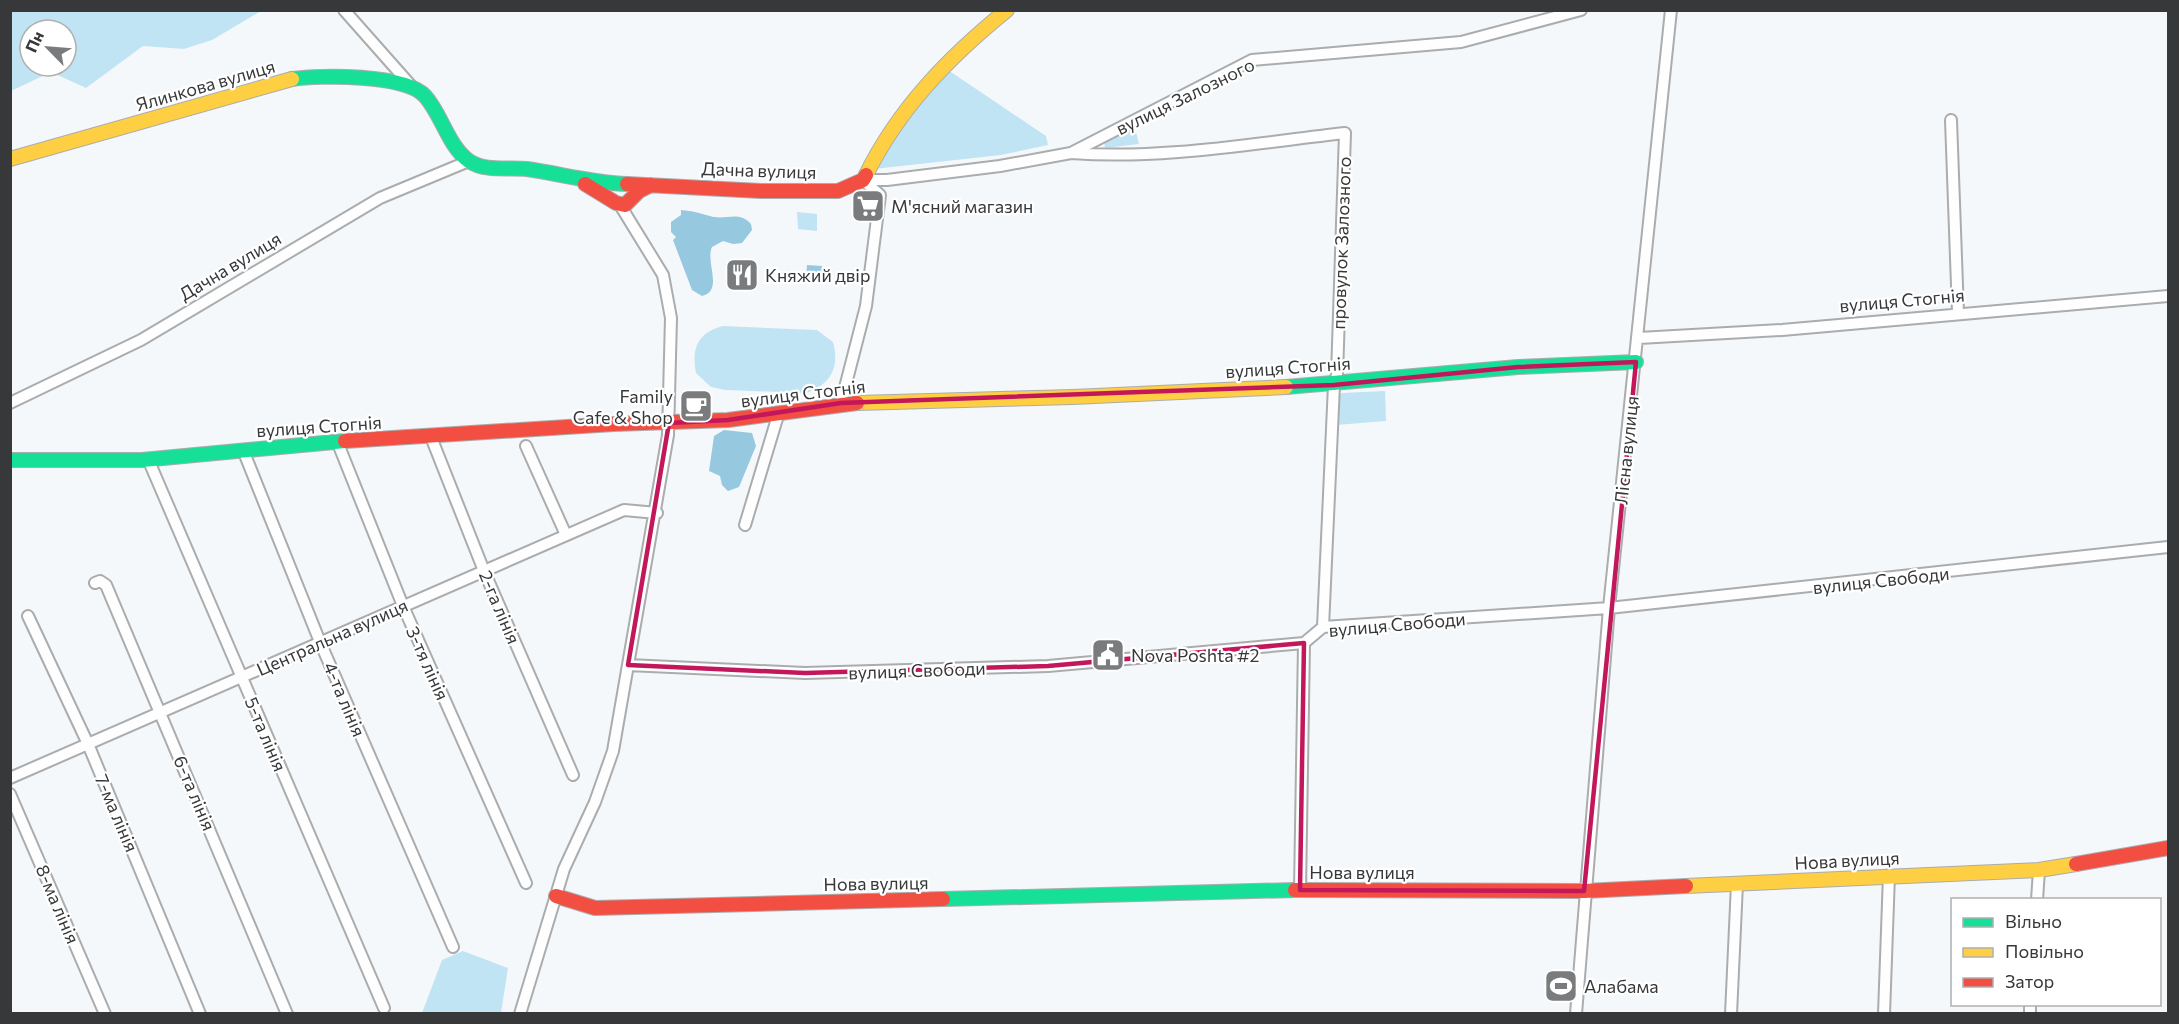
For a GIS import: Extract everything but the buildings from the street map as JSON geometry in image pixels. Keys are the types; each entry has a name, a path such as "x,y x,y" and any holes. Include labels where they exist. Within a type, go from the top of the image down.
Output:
{"street":[{"path":"344,10 413,88 425,96 451,139 469,161 491,168 526,170 629,190"},
{"path":"841,403 866,306 879,195 863,180 877,148 945,63 969,40 1007,10"},
{"name":"вулиця Залозного","path":"863,180 887,180 1000,166 1071,153 1252,60 1461,42 1581,10"},
{"name":"Лісна вулиця","path":"1576,1014 1584,891 1609,608 1639,338 1671,10"},
{"name":"Ялинкова вулиця","path":"10,159 292,79 317,76 359,77 413,88"},
{"path":"1951,120 1958,313"},
{"name":"провулок Залозного","path":"1071,153 1104,156 1345,133 1323,627"},
{"name":"Дачна вулиця","path":"10,403 141,340 380,198 469,161"},
{"name":"Дачна вулиця","path":"629,190 651,185 761,191 838,191 863,180"},
{"path":"580,181 625,205 629,190"},
{"path":"520,1014 564,869 614,751 627,665 657,513 669,423 671,318 663,275 632,222 616,202 612,191 629,190"},
{"path":"629,190 632,222"},
{"name":"вулиця Стогнія","path":"1639,338 1782,330 2169,296"},
{"name":"вулиця Стогнія","path":"10,460 147,459 337,441 728,420 841,403 1073,397 1334,385 1352,381 1518,367 1636,362"},
{"path":"745,525 779,412"},
{"name":"2-га лінія","path":"431,437 484,571 573,775"},
{"name":"3-тя лінія","path":"337,441 403,606 526,883"},
{"path":"526,446 566,535"},
{"name":"4-та лінія","path":"243,450 320,642 453,947"},
{"name":"5-та лінія","path":"147,459 384,1008"},
{"name":"Центральна вулиця","path":"10,778 624,510 657,513"},
{"name":"вулиця Свободи","path":"627,665 805,673 1048,666 1304,643 1323,627 1609,608 2169,547"},
{"name":"6-та лінія","path":"95,583 100,581 106,585 287,1014"},
{"name":"7-ма лінія","path":"28,616 88,744 200,1014"},
{"path":"1300,890 1304,643"},
{"name":"8-ма лінія","path":"10,794 105,1014"},
{"name":"Нова вулиця","path":"556,896 595,908 1300,890 1584,891 1889,875 2039,870 2169,848"},
{"path":"2037,898 2039,870"},
{"path":"1884,1014 1889,875"},
{"path":"1731,1014 1737,884"}],"highlighted area":[{"path":"1636,362 1584,891 1300,890 1304,643 1048,666 805,673 628,665 669,423 728,420 841,403 1334,385 1518,367"}],"shaded area":[{"path":"11,10 261,10 212,40 184,49 143,46 86,88 64,78 78,78 78,18 18,18 18,78 38,78 11,91"},
{"path":"948,70 1046,136 1048,145 1001,155 874,169 909,116"},
{"path":"1135,128 1139,144 1105,148 1104,142"},
{"path":"681,210 716,217 742,218 751,224 752,230 742,243 733,244 723,241 712,247 710,253 712,288 702,296 692,290 673,240 676,237 671,232 671,222 681,215"},
{"path":"797,212 817,214 817,231 798,229"},
{"path":"807,265 822,266 821,281 806,281"},
{"path":"723,326 817,330 833,342 835,359 832,374 822,385 806,393 725,390 711,387 696,373 696,349 702,337"},
{"path":"1385,391 1386,421 1336,425 1337,397 1342,393"},
{"path":"724,430 752,433 756,446 739,487 728,491 722,485 720,476 709,471 714,436"},
{"path":"463,951 508,968 501,1013 422,1013 442,960"}],"traffic: fast":[{"path":"292,79 341,77 382,80 400,84 415,89 425,96 450,139 462,155 475,164 482,167 527,169 627,184"},
{"path":"1286,387 1518,367 1636,362"},
{"path":"10,460 142,460 345,441"},
{"path":"943,899 1295,890"}],"traffic: slow":[{"path":"866,175 894,128 927,85 965,46 1007,10"},
{"path":"10,159 292,79"},
{"path":"857,403 1073,397 1286,387"},
{"path":"1686,886 2039,870 2076,864"}],"traffic: jam":[{"path":"627,184 761,191 838,191 863,180 866,175"},
{"path":"585,184 616,203 625,205 639,191 651,185"},
{"path":"345,441 614,424 728,420 857,403"},
{"path":"2076,864 2168,848"},
{"path":"1295,890 1584,891 1686,886"},
{"path":"556,896 595,908 943,899"}],"place":[{"name":"М'ясний магазин","path":"868,206"},
{"name":"Княжий двір","path":"742,275"},
{"name":"Family Cafe & Shop","path":"696,406"},
{"name":"Nova Poshta #2","path":"1108,655"},
{"name":"Алабама","path":"1561,986"}]}
